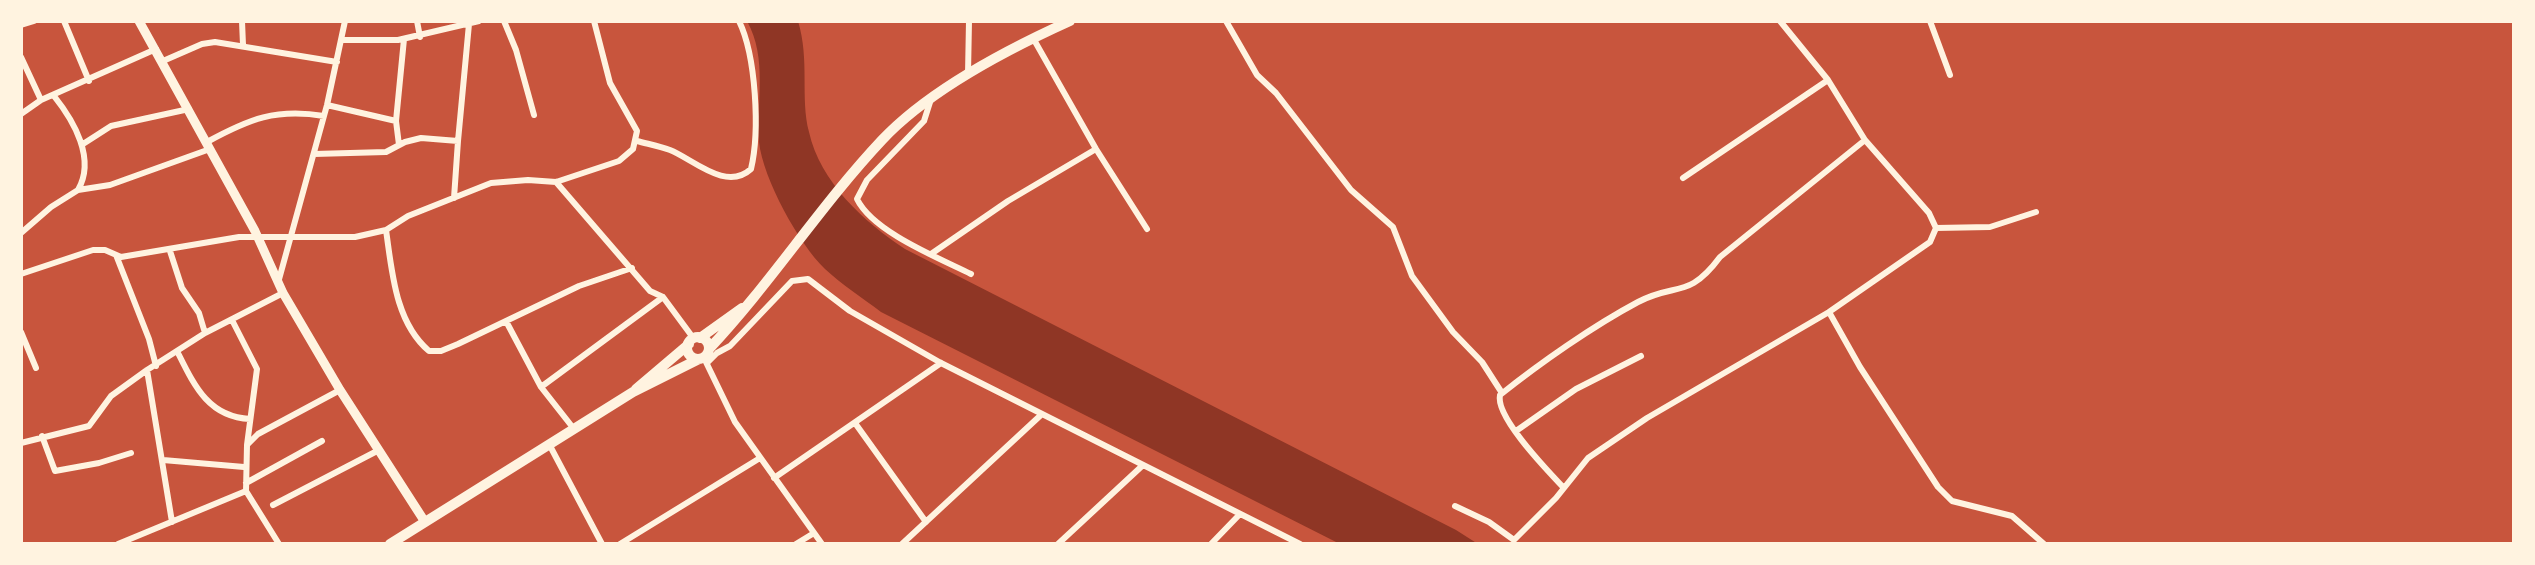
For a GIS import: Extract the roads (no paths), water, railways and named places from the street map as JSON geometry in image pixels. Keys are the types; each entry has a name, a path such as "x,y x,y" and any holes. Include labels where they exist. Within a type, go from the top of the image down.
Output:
{"main road":[{"path":"139,21 189,109 284,293 340,390 425,522"},
{"path":"633,391 705,357 883,139 931,99 1033,38 1070,21"},
{"path":"390,544 633,391 694,340 748,304"},
{"path":"694,340 706,340 705,357"},
{"path":"694,340 689,353 705,357"}],"street":[{"path":"21,25 34,21"},
{"path":"64,21 89,80"},
{"path":"242,21 243,45"},
{"path":"278,282 324,116 345,21"},
{"path":"417,21 420,37"},
{"path":"342,40 420,37 479,21"},
{"path":"504,21 516,50 534,115"},
{"path":"21,274 93,250 115,253 121,257 170,251 239,237 355,237 386,230 408,216 491,183 528,180 556,182 619,161 633,149 637,141 637,131 610,83 594,21"},
{"path":"637,141 671,151 707,171 737,176 751,169 753,68 748,41 738,21"},
{"path":"968,76 969,21"},
{"path":"1226,21 1257,75 1276,93 1351,190 1393,228 1412,276 1454,332 1482,362 1503,393"},
{"path":"1455,506 1489,522 1514,540 1588,458 1647,418 1829,312 1930,242 1936,228 1930,213 1865,140 1828,80 1780,21"},
{"path":"1930,21 1950,75"},
{"path":"454,198 469,24"},
{"path":"1033,38 1096,149 1146,229"},
{"path":"399,145 396,121 404,39"},
{"path":"163,61 208,42 243,45 337,62"},
{"path":"21,114 41,100 156,50"},
{"path":"21,57 41,100"},
{"path":"1683,177 1828,80"},
{"path":"54,96 67,113 83,144 84,179 78,190"},
{"path":"931,99 925,121 867,180 857,199 880,222 931,254 971,274"},
{"path":"327,104 396,121"},
{"path":"83,144 111,126 189,109"},
{"path":"21,233 51,207 78,190 110,185 208,145 269,114 289,112 324,116"},
{"path":"314,154 386,152 421,138 458,141"},
{"path":"1563,487 1525,445 1516,431 1499,401 1503,393 1640,301 1682,290 1705,277 1720,257 1865,140"},
{"path":"931,254 1008,201 1096,149"},
{"path":"556,182 650,291 663,297 694,340"},
{"path":"1936,228 1990,227 2036,212"},
{"path":"386,230 399,304 415,337 429,351 441,351 507,323 579,286 632,268"},
{"path":"170,251 182,288 199,313 205,333"},
{"path":"115,253 149,339 156,366"},
{"path":"822,544 735,422 705,357 730,346 792,281 800,278 808,279 850,311 941,363 1300,544"},
{"path":"21,443 89,426 111,396 147,370 205,333 284,293"},
{"path":"541,387 663,297"},
{"path":"1829,312 1867,379 1938,487 1952,501 2012,516 2044,544"},
{"path":"232,320 257,369 244,467 246,487 279,544"},
{"path":"507,323 541,387 574,429"},
{"path":"21,332 36,368"},
{"path":"177,351 191,380 212,407 235,418 250,419"},
{"path":"1516,431 1576,389 1641,356"},
{"path":"774,478 941,363"},
{"path":"147,370 172,522"},
{"path":"247,445 258,434 340,390"},
{"path":"902,544 1042,414"},
{"path":"855,423 926,522"},
{"path":"43,436 55,471 131,453"},
{"path":"118,544 246,487 322,441"},
{"path":"549,444 602,544"},
{"path":"273,505 379,450"},
{"path":"624,543 760,458"},
{"path":"163,460 244,467"},
{"path":"1058,544 1142,466"},
{"path":"1211,544 1240,514"},
{"path":"796,544 814,533"}]}
